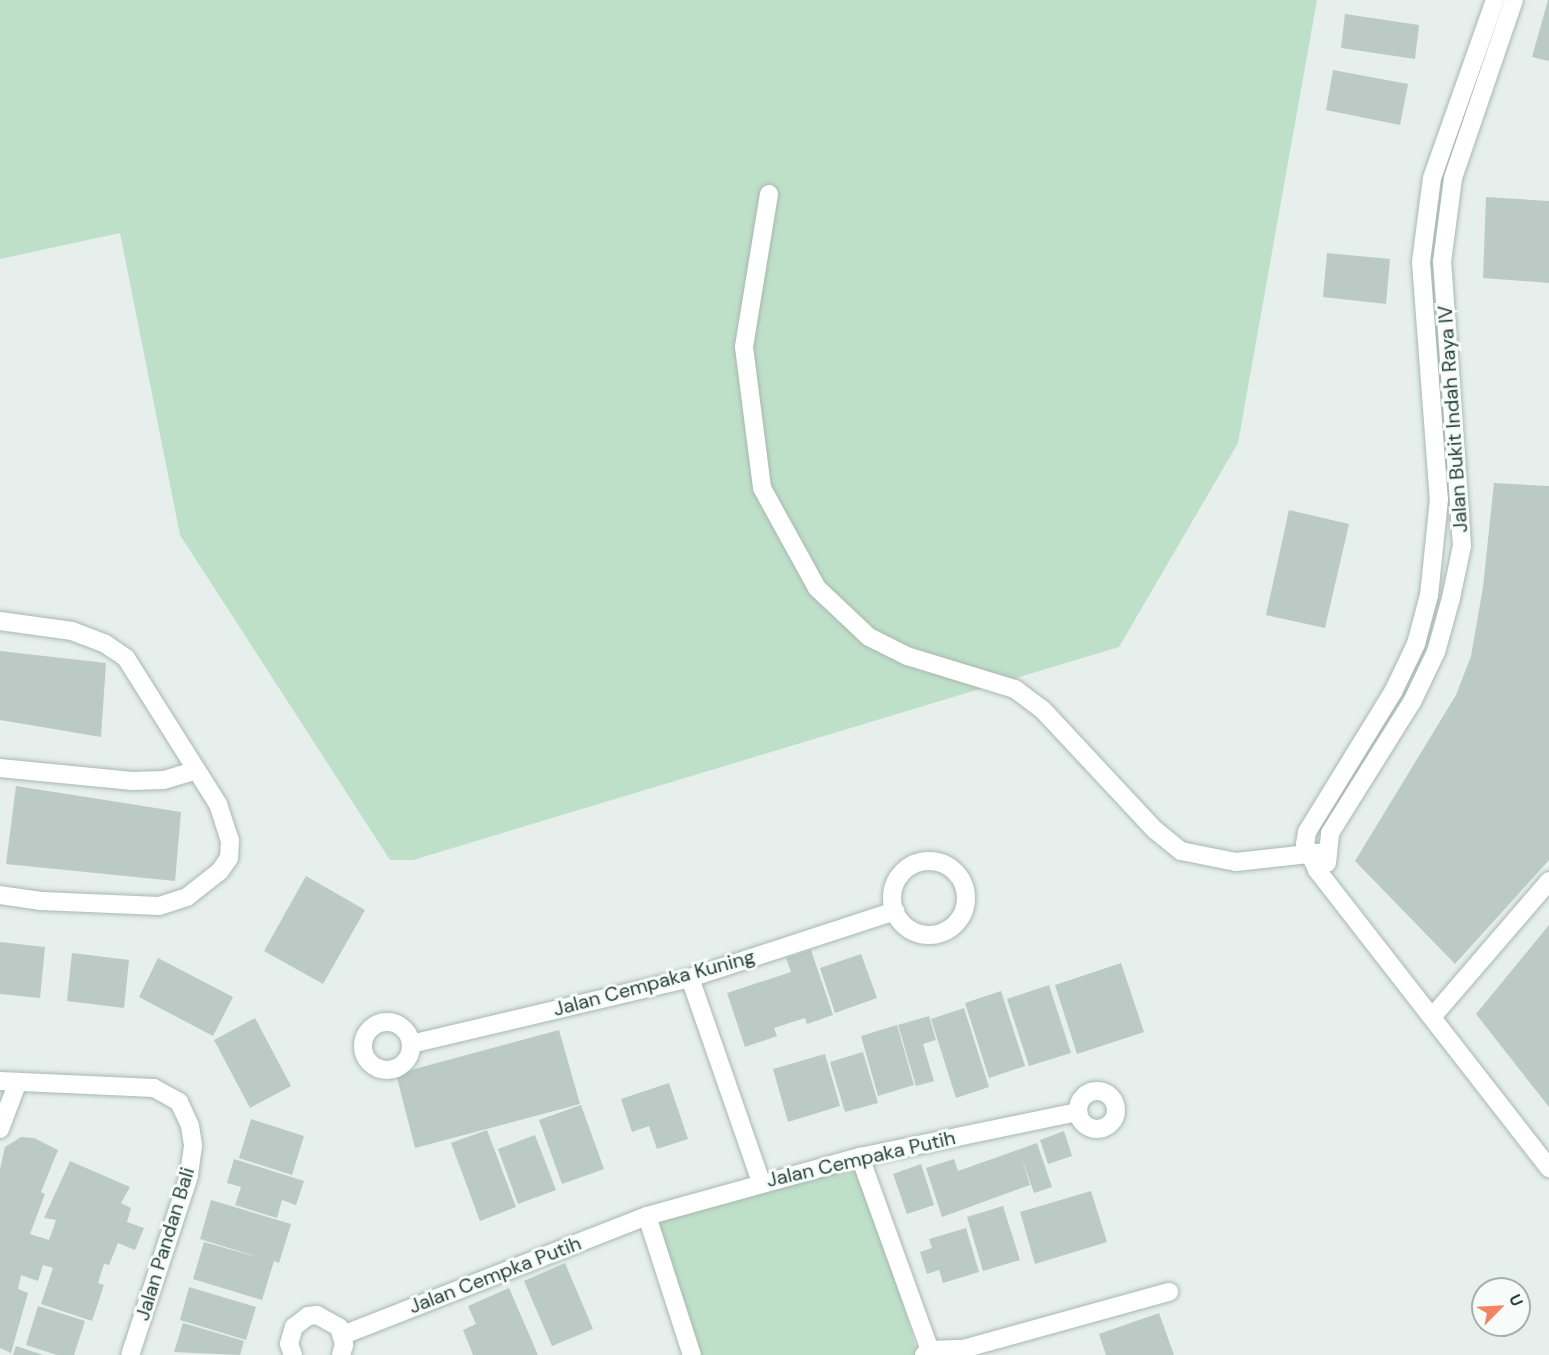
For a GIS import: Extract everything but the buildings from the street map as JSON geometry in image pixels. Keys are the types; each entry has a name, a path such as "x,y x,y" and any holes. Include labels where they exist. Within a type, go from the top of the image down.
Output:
{"street":[{"name":"Jalan Bukit Indah Raya IV","path":"1307,854 1307,832 1394,692 1416,644 1429,595 1438,499 1420,262 1432,178 1495,0"},
{"name":"Jalan Bukit Indah Raya IV","path":"1331,886 1326,852 1330,833 1412,702 1436,652 1461,546 1442,262 1453,178 1514,0"},
{"path":"769,194 744,347 745,359 762,488 817,588 869,637 907,656 1015,689 1042,709 1155,830 1181,851 1236,862 1326,852"},
{"path":"0,621 72,631 104,643 126,658 218,804 231,840 229,858 220,871 187,897 159,906 41,901 0,895"},
{"path":"0,768 132,781 164,780 197,770"},
{"path":"1307,854 1549,1168"},
{"path":"920,862 943,864 962,880 966,891 962,915 945,932 933,935 910,930 895,911 894,887 899,876 920,862"},
{"path":"1433,1016 1549,881"},
{"name":"Jalan Cempaka Kuning","path":"411,1044 690,978 895,911"},
{"path":"690,978 761,1182"},
{"path":"0,1129 8,1082"},
{"name":"Jalan Pandan Bali","path":"8,1082 154,1088 179,1102 190,1125 193,1146 189,1176 130,1355"},
{"name":"Jalan Cempaka Putih","path":"647,1216 761,1182 861,1157 1078,1112"},
{"path":"861,1157 927,1352 963,1349 1169,1292"},
{"path":"647,1216 692,1355"},
{"name":"Jalan Cempka Putih","path":"343,1335 647,1216"},
{"path":"293,1355 291,1335 308,1316 333,1320 343,1335 341,1355"}],"green space":[{"path":"0,0 1317,0 1238,443 1119,647 413,860 390,860 180,535 120,233 0,259"},
{"path":"861,1159 918,1355 698,1355 650,1217"}]}
